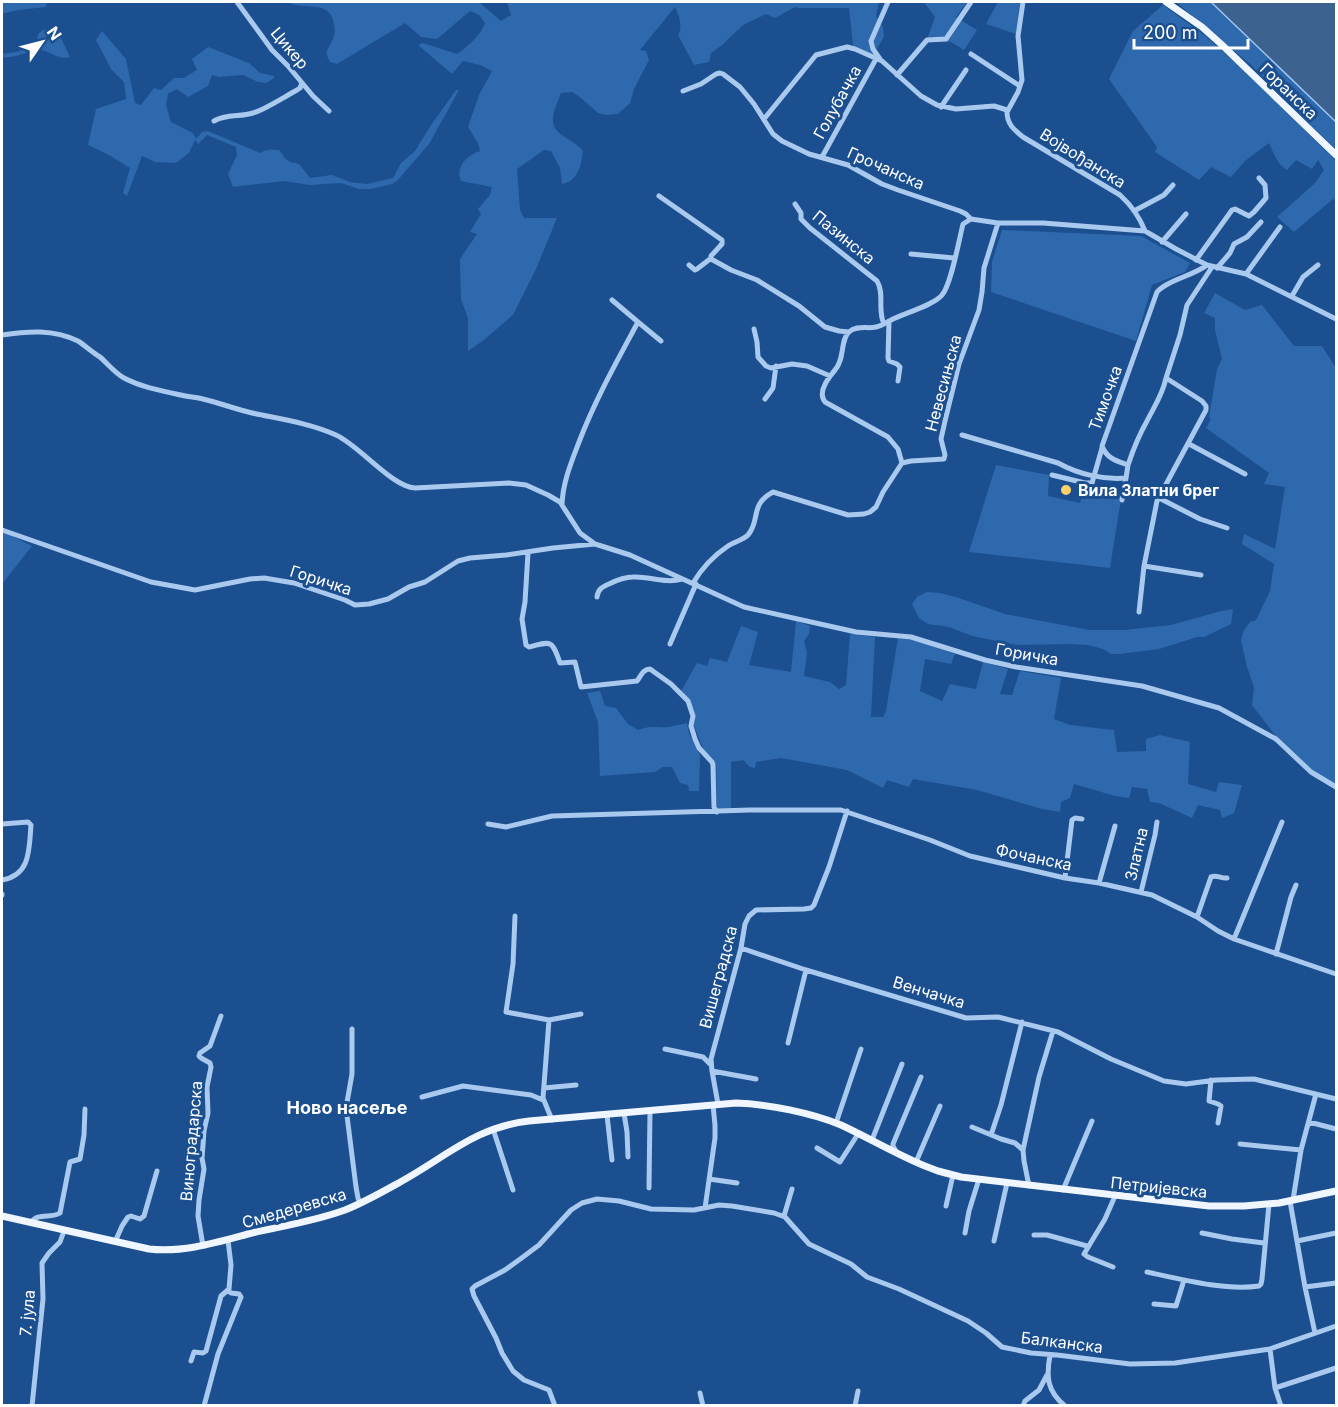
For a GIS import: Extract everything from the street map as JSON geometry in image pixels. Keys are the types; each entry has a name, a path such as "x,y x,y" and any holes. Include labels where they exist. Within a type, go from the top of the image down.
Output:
{"main road":[{"name":"Горанска","path":"1167,2 1221,44 1336,155"},
{"name":"Петријевска","path":"650,1111 753,1104 836,1123 916,1162 953,1175 1114,1196 1209,1206 1269,1204 1336,1191"},
{"name":"Смедеревска","path":"2,1216 161,1250 203,1246 343,1211 409,1177 472,1138 493,1129 518,1122 650,1111"}],"street":[{"name":"Цикер","path":"237,2 272,50 329,111"},
{"path":"883,63 873,50 871,43 888,2"},
{"path":"897,75 927,40 946,39 972,2"},
{"path":"765,119 816,55 849,47 883,63 931,103 963,109 994,106 1007,110 1022,80 1018,36 1023,2"},
{"path":"971,54 1020,86"},
{"name":"Голубачка","path":"822,157 876,59"},
{"path":"941,106 966,70"},
{"name":"Грочанска","path":"683,91 701,84 716,74 723,74 740,87 765,119 773,134 782,141 799,150 848,165 882,184 960,211 971,219 998,223 1043,223 1145,231"},
{"name":"Цикер","path":"214,121 222,117 253,113 297,90 302,83"},
{"name":"Војвођанска","path":"1007,110 1009,123 1017,132 1120,195 1140,219 1145,231"},
{"path":"1196,260 1232,210 1235,209 1249,216 1266,198 1265,185 1259,178"},
{"path":"1134,211 1164,195 1173,185"},
{"path":"659,196 722,240 722,244 710,258 697,269 694,270 689,266"},
{"name":"Пазинска","path":"795,204 801,213 801,219 810,228 877,281 881,290 881,315 886,322 888,358 900,367 898,381"},
{"path":"1162,242 1186,214"},
{"path":"710,258 757,280 799,306 825,327 849,332 859,328 877,327 942,297 963,224 971,219"},
{"path":"1122,500 1128,465 1145,424 1162,392 1187,304 1212,267 1230,253 1234,244 1247,237 1261,222"},
{"name":"Невесињска","path":"902,464 944,459 941,439 945,421 959,364 979,310 984,268 998,223"},
{"path":"1246,274 1280,227"},
{"path":"1145,231 1196,260 1212,267 1246,274 1336,318"},
{"path":"911,254 954,258"},
{"path":"1292,296 1303,277 1318,265"},
{"name":"Тимочка","path":"1128,465 1113,460 1102,446 1157,292 1164,285 1212,267"},
{"path":"612,300 661,340"},
{"path":"562,504 566,475 582,434 638,322"},
{"path":"754,329 758,357 766,366 771,368 792,364 807,366 830,376"},
{"name":"Горичка","path":"2,334 54,332 80,342 122,377 142,385 288,420 334,435 350,444 406,487 516,483 526,485 555,498 562,504 580,533 595,544 630,555 744,607 856,632 911,638 1016,668 1142,686 1219,708 1276,739 1311,772 1336,787"},
{"path":"670,644 699,572 728,546 745,538 753,526 758,506 766,496 773,492 848,515 864,514 876,507 902,464 898,449 888,437 824,401 821,396 830,376 840,363 849,332"},
{"path":"765,399 773,388 776,366"},
{"path":"1139,612 1144,566 1156,505 1206,412 1206,406 1202,401 1166,378"},
{"path":"962,435 1094,476 1112,479 1126,478"},
{"path":"1189,444 1245,474"},
{"path":"1052,475 1090,483 1093,481 1102,446"},
{"path":"1159,498 1200,519 1227,528"},
{"name":"Горичка","path":"2,530 151,582 195,590 264,578 294,583 355,605 376,603 388,598 425,582 458,561 595,544"},
{"path":"528,553 522,619 526,645 529,647 544,643 550,644 556,649 560,663 574,662 581,687 637,681 648,669 671,684 688,701 693,716 692,726 695,739 699,748 713,765 714,803 717,812"},
{"path":"1144,566 1201,574"},
{"name":"Горичка","path":"597,597 597,592 601,588 626,578 638,577 668,581 682,579"},
{"name":"Фочанска","path":"488,825 506,827 552,816 825,809 847,811 970,856 1065,878 1141,892 1164,900 1234,939 1336,974"},
{"name":"Вишеградска","path":"705,1208 716,1134 711,1068 745,924 753,911 758,909 804,909 814,905 847,811"},
{"path":"1065,878 1072,820 1082,819"},
{"path":"2,824 28,822 32,825 25,866 10,878 2,880"},
{"name":"Златна","path":"1141,892 1157,822"},
{"path":"1234,939 1282,822"},
{"path":"1100,883 1115,826"},
{"path":"1197,917 1211,877 1227,878"},
{"path":"1276,954 1296,885"},
{"path":"515,916 513,964 506,1012 549,1020 580,1014"},
{"name":"Венчачка","path":"741,948 966,1018 998,1017 1053,1031 1159,1080 1186,1084 1232,1078 1254,1078 1336,1099"},
{"path":"788,1042 806,970"},
{"name":"Виноградарска","path":"203,1246 198,1216 204,1169 202,1158 204,1131 208,1113 207,1087 211,1067 207,1060 199,1056 210,1046 221,1016"},
{"path":"549,1020 543,1100 552,1120"},
{"path":"992,1135 1022,1022"},
{"path":"352,1029 352,1074 346,1108 360,1203"},
{"path":"1029,1185 1023,1150 1039,1077 1053,1031"},
{"path":"665,1049 703,1057 711,1068 756,1079"},
{"path":"836,1123 861,1049"},
{"path":"872,1140 902,1065"},
{"path":"897,1153 893,1144 921,1077"},
{"path":"1211,1080 1209,1101 1221,1106 1218,1123"},
{"path":"544,1088 576,1085"},
{"path":"422,1097 463,1086 531,1095 543,1100"},
{"path":"1315,1333 1305,1287 1292,1201 1301,1150 1316,1094"},
{"path":"916,1162 940,1106"},
{"path":"31,1223 37,1217 60,1213 70,1162 80,1159 85,1109"},
{"path":"649,1188 650,1111"},
{"path":"624,1113 628,1157"},
{"path":"607,1115 612,1160"},
{"path":"1063,1190 1092,1121"},
{"path":"1309,1122 1336,1129"},
{"path":"972,1126 1015,1143 1023,1150"},
{"path":"493,1129 513,1190"},
{"path":"818,1148 840,1162 858,1134"},
{"path":"1240,1144 1301,1150"},
{"path":"115,1242 128,1217 140,1219 144,1216 157,1171"},
{"path":"946,1206 953,1175"},
{"path":"710,1179 737,1183"},
{"path":"965,1233 979,1179"},
{"path":"994,1241 1007,1183"},
{"path":"555,1406 546,1388 524,1380 513,1371 474,1296 472,1289 475,1286 505,1270 523,1257 571,1210 582,1203 604,1199 651,1209 694,1210 719,1205 763,1210 784,1216 792,1189"},
{"path":"1113,1267 1084,1255 1084,1252 1105,1219 1114,1196"},
{"path":"1147,1272 1184,1280 1234,1286 1251,1287 1261,1284 1269,1204"},
{"name":"Балканска","path":"784,1216 809,1244 850,1264 867,1277 899,1289 968,1322 986,1333 1002,1347 1014,1351 1130,1364 1159,1364 1270,1349 1336,1326"},
{"name":"7. јула","path":"33,1406 43,1299 42,1263 60,1242 64,1231"},
{"path":"1202,1233 1264,1243"},
{"path":"1297,1241 1336,1233"},
{"path":"1034,1235 1088,1246"},
{"path":"228,1240 231,1265 228,1291"},
{"path":"1154,1304 1176,1306 1184,1280"},
{"path":"1305,1287 1336,1282"},
{"path":"191,1361 195,1352 206,1351 220,1298 228,1291"},
{"path":"204,1406 218,1354 241,1298 239,1294 228,1291"},
{"path":"1270,1349 1275,1388 1281,1406"},
{"path":"1050,1355 1048,1372 1052,1392 1065,1406"},
{"path":"1275,1388 1336,1368"},
{"path":"1023,1406 1025,1401 1039,1390 1048,1372"},
{"path":"855,1406 858,1391"},
{"path":"700,1393 703,1406"}],"shaded area":[{"path":"2,2 47,2 46,7 2,14"},
{"path":"288,2 479,2 501,21 511,15 507,2 879,2 876,16 883,27 884,37 873,55 853,45 849,8 795,7 775,18 766,14 743,25 711,53 709,62 694,65 678,35 680,25 675,7 640,50 646,51 649,60 634,89 630,103 618,114 598,113 572,92 561,93 554,114 554,125 561,134 583,151 580,167 572,180 562,184 560,168 551,151 544,150 517,169 520,210 524,218 557,218 536,269 513,315 468,351 468,319 461,299 460,259 477,234 470,232 481,214 478,209 490,195 492,187 461,181 460,171 463,162 480,151 468,127 479,95 492,71 463,61 452,74 418,45 423,43 457,54 477,36 485,23 479,15 470,11 437,39 421,37 405,23 337,64 330,62 327,53 335,32 329,12 318,7"},
{"path":"924,2 967,2 956,17 977,30 964,50 951,42 927,39 935,17"},
{"path":"998,2 1020,2 1016,34 986,24"},
{"path":"1176,2 1211,2 1336,122 1336,150 1250,64"},
{"path":"1211,2 1336,2 1336,122"},
{"path":"1163,5 1204,35 1248,74 1336,161 1336,201 1333,199 1294,232 1277,217 1315,183 1324,170 1318,160 1312,169 1296,160 1287,170 1278,162 1269,143 1245,161 1231,177 1211,167 1199,180 1155,152 1157,147 1109,79 1133,31"},
{"path":"58,28 70,57 62,58 39,50 2,58 2,54 34,46 38,34 43,30"},
{"path":"102,31 126,59 135,103 141,105 154,88 161,90 174,78 184,78 197,70 192,59 208,47 249,63 260,73 274,76 266,83 243,75 219,77 212,75 208,86 188,97 177,89 168,94 166,105 171,122 193,133 196,139 202,132 208,131 260,153 279,150 290,162 299,164 310,178 332,175 350,182 367,184 393,178 401,163 415,151 456,90 459,90 429,144 392,184 359,189 341,183 309,185 284,181 233,187 228,174 237,155 236,147 207,135 198,144 195,140 189,153 176,163 155,162 142,156 127,196 123,193 130,168 88,145 96,109 126,99 124,82 111,69 96,40"},
{"path":"1002,230 1141,236 1190,263 1185,272 1152,285 1136,341 991,292 992,262"},
{"path":"1215,293 1245,310 1262,305 1294,346 1322,346 1336,368 1336,785 1319,776 1278,739 1252,705 1254,687 1241,640 1250,622 1256,620 1270,591 1274,564 1242,544 1244,534 1275,549 1285,487 1264,484 1269,473 1206,428 1211,419 1209,417 1217,369 1222,359 1215,330 1215,318 1204,313"},
{"path":"996,465 1049,475 1048,496 1080,503 1086,484 1122,493 1110,568 969,552"},
{"path":"2,531 32,546 2,584"},
{"path":"927,592 959,598 1005,614 1089,630 1124,630 1171,625 1233,609 1231,624 1204,637 1197,637 1159,649 1111,654 1088,645 1017,645 972,636 949,627 928,624 919,618 912,604 917,597"},
{"path":"796,621 810,626 809,634 804,641 807,653 804,676 830,682 839,689 846,685 850,634 875,637 871,717 883,717 886,711 898,638 917,641 955,654 951,664 925,659 920,691 942,701 950,684 976,689 983,662 1008,669 1000,694 1012,695 1020,671 1061,678 1054,719 1070,725 1114,730 1117,752 1146,751 1146,739 1160,735 1190,742 1188,784 1216,792 1219,782 1242,785 1234,813 1222,818 1220,810 1198,805 1192,818 1159,803 1150,802 1147,789 1132,787 1129,798 1074,784 1070,798 1061,802 1060,812 977,790 913,779 909,787 887,780 883,788 847,770 781,758 756,762 755,768 750,767 743,760 731,762 731,809 719,810 716,766 704,751 694,726 695,715 681,691 697,663 707,666 710,658 727,662 741,626 758,632 749,665 791,672"},
{"path":"600,691 605,706 616,708 628,724 638,730 687,723 689,733 700,755 699,791 689,791 688,785 680,783 672,767 663,767 655,772 600,776 598,722 587,693"}],"place":[{"name":"Вила Златни брег","path":"1066,490"}],"district":[{"name":"Ново насеље","path":"347,1108"}]}
